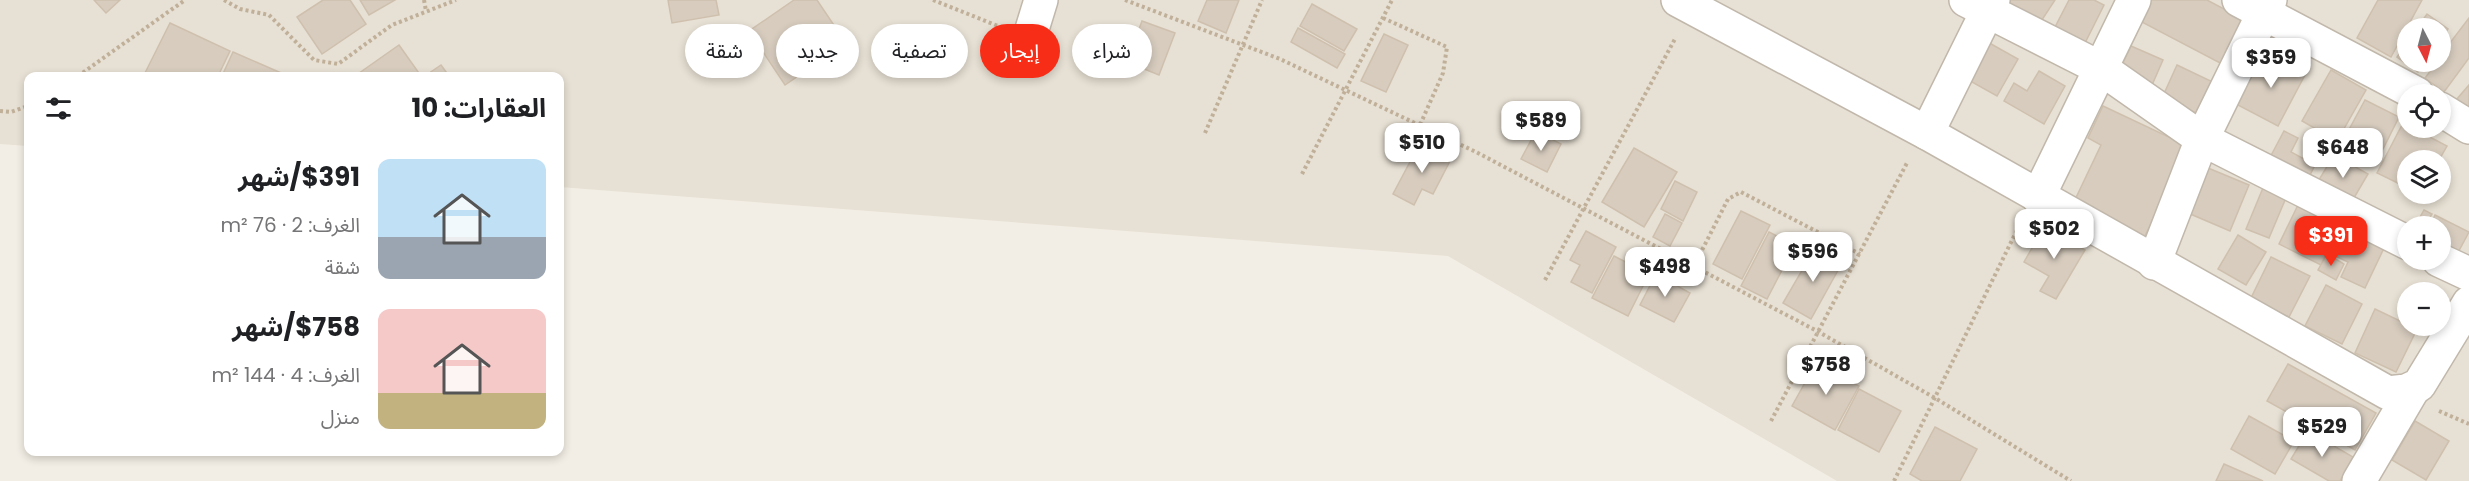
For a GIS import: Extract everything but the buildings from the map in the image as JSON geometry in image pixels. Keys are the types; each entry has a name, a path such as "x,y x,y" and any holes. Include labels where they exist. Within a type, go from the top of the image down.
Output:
{"street":[{"path":"1034,24 1041,0"},
{"path":"2036,196 2102,69 2134,0"},
{"path":"1691,4 1925,132 2388,393 2413,389"},
{"path":"1925,132 1982,4 2102,69 2202,139 2397,237"},
{"path":"2154,263 2257,5 2399,84"},
{"path":"2451,116 2469,127"},
{"path":"2451,266 2469,274"},
{"path":"2359,481 2413,389 2424,379 2469,303"}],"path":[{"path":"84,72 185,0"},
{"path":"224,0 240,9 269,15 314,60 338,63 393,25 456,0"},
{"path":"240,0 240,9"},
{"path":"424,0 426,11"},
{"path":"933,0 984,24"},
{"path":"1125,0 1280,59 1420,125 1819,333 1935,399 2071,481"},
{"path":"1205,133 1262,0"},
{"path":"1302,174 1392,0"},
{"path":"1545,280 1585,209 1691,4"},
{"path":"1383,18 1446,47 1443,73 1420,125"},
{"path":"0,111 11,112 24,107"},
{"path":"1772,421 1925,132"},
{"path":"1694,267 1728,199 1741,192 1860,254"},
{"path":"1894,481 2036,196"}],"shaded area":[{"path":"0,0 2469,0 2469,481 1837,481 1448,256 564,187 564,72 24,72 24,146 0,144"}]}
